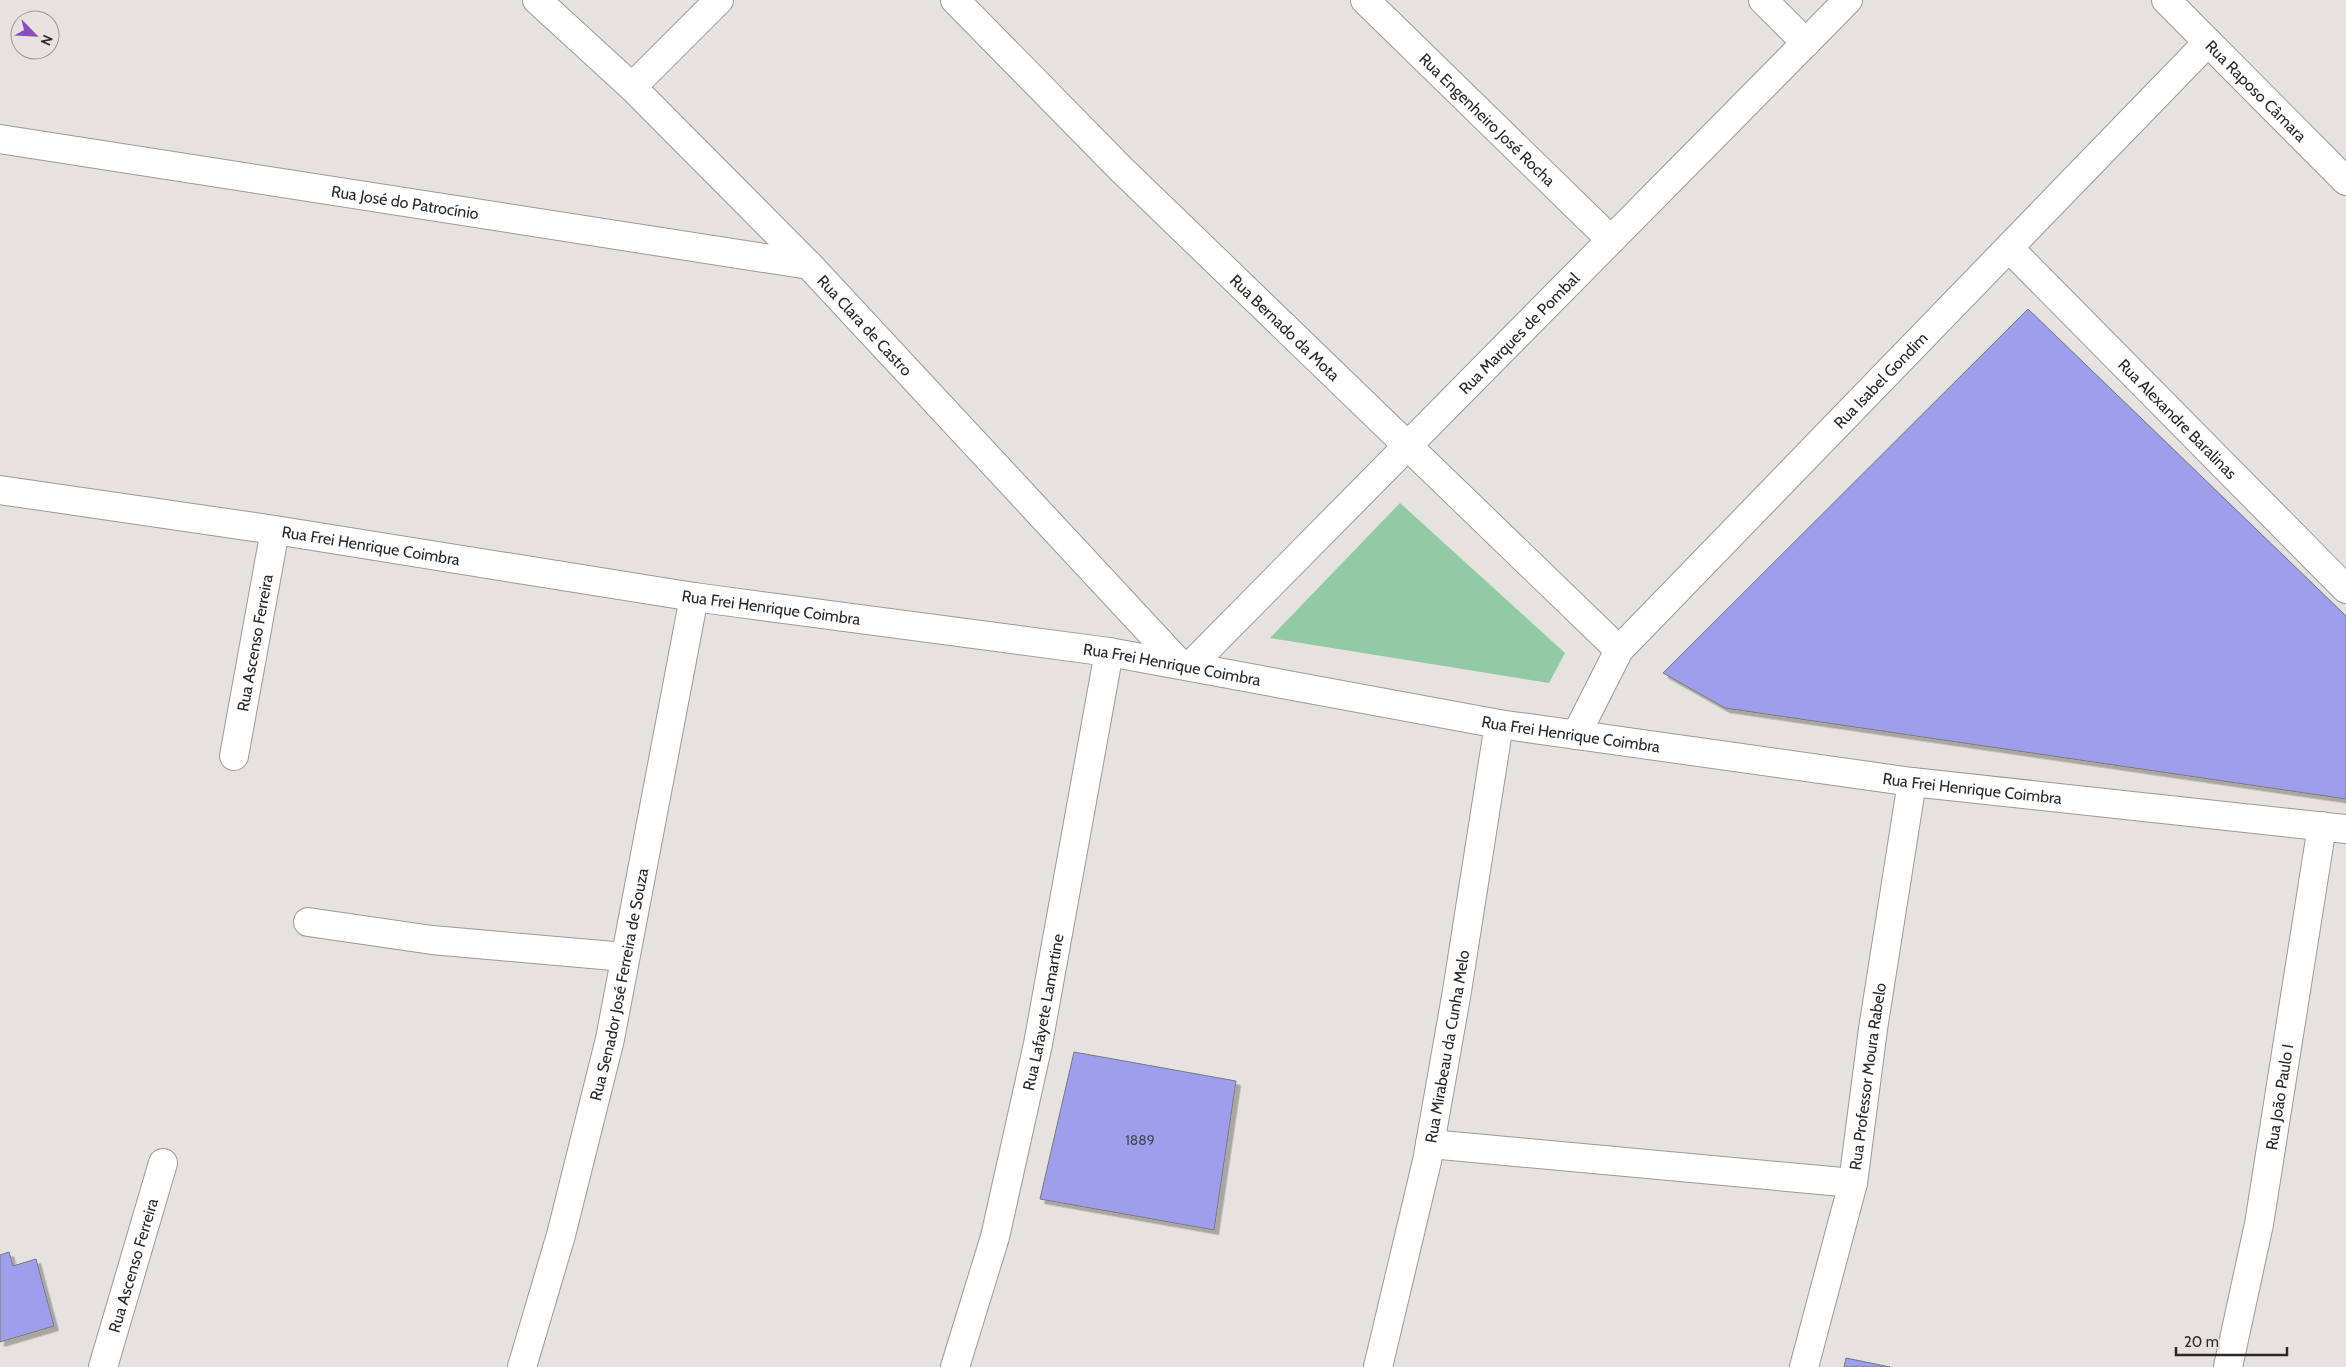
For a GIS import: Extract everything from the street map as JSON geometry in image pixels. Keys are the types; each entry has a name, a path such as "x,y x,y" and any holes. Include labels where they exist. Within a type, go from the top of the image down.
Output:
{"street":[{"name":"Rua Clara de Castro","path":"537,0 632,86 809,265 1185,665"},
{"path":"632,86 719,0"},
{"name":"Rua Bernado da Mota","path":"955,0 1122,169 1407,447 1619,650"},
{"name":"Rua Engenheiro José Rocha","path":"1365,0 1611,240"},
{"path":"1763,0 1806,43"},
{"name":"Rua Marques de Pombal","path":"1185,665 1407,447 1848,0"},
{"name":"Rua Raposo Câmara","path":"2166,0 2346,182"},
{"name":"Rua Isabel Gondim","path":"1576,735 1619,650 2208,42"},
{"name":"Rua José do Patrocínio","path":"0,139 809,265"},
{"name":"Rua Alexandre Baralinas","path":"2009,248 2346,589"},
{"name":"Rua Frei Henrique Coimbra","path":"0,490 275,530 694,597 1109,652 1499,724 1912,782 2334,827"},
{"name":"Rua Ascenso Ferreira","path":"234,756 275,530"},
{"name":"Rua Senador José Ferreira de Souza","path":"522,1367 560,1235 608,1048 694,597"},
{"name":"Rua Lafayete Lamartine","path":"955,1367 995,1237 1038,1044 1109,652"},
{"name":"Rua Mirabeau da Cunha Melo","path":"1378,1367 1430,1144 1459,981 1499,724"},
{"name":"Rua Professor Moura Rabelo","path":"1804,1367 1853,1183 1873,1029 1912,782"},
{"name":"Rua João Paulo I","path":"2228,1367 2259,1224 2334,827"},
{"path":"308,922 432,940 625,957"},
{"path":"1430,1144 1853,1183"},
{"name":"Rua Ascenso Ferreira","path":"103,1367 163,1162"}],"green space":[{"path":"1400,503 1565,653 1549,683 1270,638"}],"building":[{"path":"2028,309 2346,616 2346,799 1725,708 1663,673"},
{"path":"1074,1052 1236,1081 1214,1230 1040,1199"},
{"path":"9,1252 13,1266 36,1259 54,1326 0,1342 0,1255"},
{"path":"1846,1358 1890,1367 1844,1367"}]}
